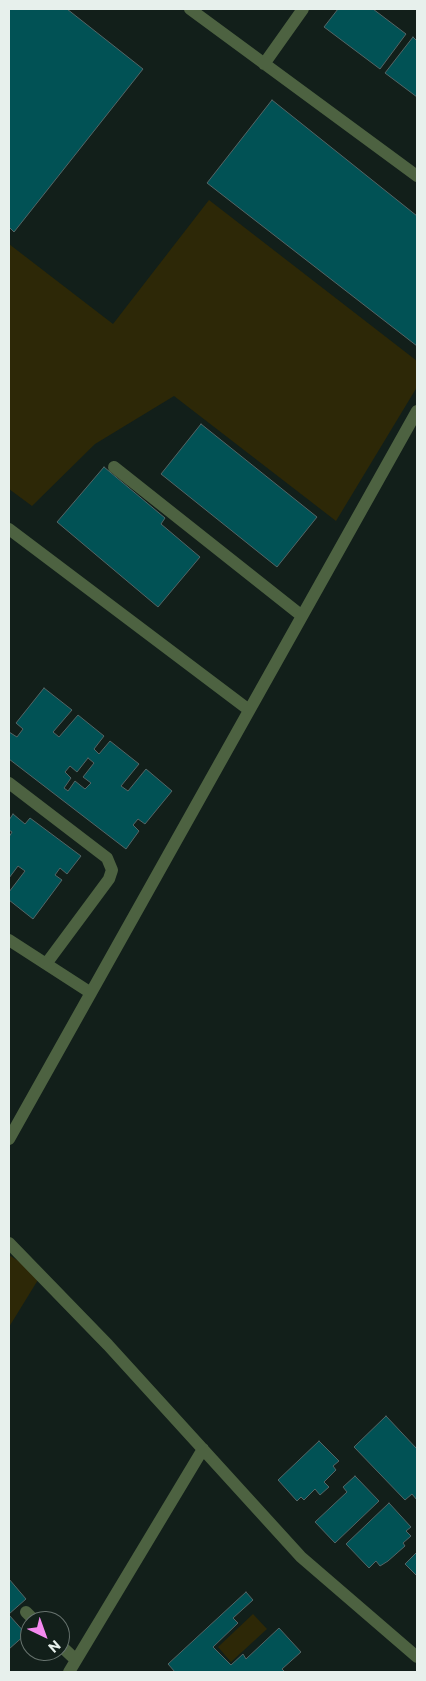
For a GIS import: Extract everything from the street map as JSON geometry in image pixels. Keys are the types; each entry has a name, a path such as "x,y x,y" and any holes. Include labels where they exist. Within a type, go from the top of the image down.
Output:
{"street":[{"path":"190,9 417,176"},
{"path":"264,64 303,9"},
{"path":"9,1139 417,411"},
{"path":"114,467 302,616"},
{"path":"9,529 249,710"},
{"path":"9,783 107,858 112,870 109,879 46,964"},
{"path":"9,940 91,993"},
{"path":"9,1244 108,1345 301,1557 417,1657"},
{"path":"69,1672 203,1449"},
{"path":"70,1654 76,1660"}],"shaded area":[{"path":"209,200 417,361 417,387 336,521 174,396 95,444 32,506 9,489 9,244 113,324"},
{"path":"9,1255 41,1275 9,1327"},
{"path":"253,1614 267,1629 231,1662 218,1647"}],"building":[{"path":"9,9 67,9 143,69 14,232 9,227"},
{"path":"338,9 373,9 406,34 380,69 324,27"},
{"path":"413,37 417,41 417,97 385,73"},
{"path":"272,100 417,216 417,346 207,183"},
{"path":"201,424 317,517 277,567 161,474"},
{"path":"104,467 165,518 161,524 200,557 158,607 57,522"},
{"path":"44,688 72,710 53,732 59,737 78,715 104,736 94,749 99,754 110,741 139,764 121,786 128,791 146,769 172,791 145,824 138,819 133,825 139,831 126,849 9,759 9,732 17,737 23,729 16,723","holes":["88,758 94,763 83,777 91,783 85,789 75,781 68,791 64,788 71,778 65,772 70,766 77,772"]},
{"path":"13,814 25,824 30,818 81,856 67,874 60,868 55,875 62,880 33,919 9,900 9,892 25,871 18,866 9,878 9,837 12,832 9,830 9,820"},
{"path":"386,1416 417,1449 417,1500 412,1494 405,1500 354,1447"},
{"path":"319,1441 339,1461 333,1466 336,1470 324,1482 329,1487 320,1495 315,1489 304,1500 301,1497 297,1501 278,1480"},
{"path":"355,1476 379,1501 335,1543 315,1522 347,1492 343,1487"},
{"path":"389,1503 411,1527 406,1531 411,1536 403,1543 405,1546 388,1561 380,1566 376,1561 369,1568 346,1544"},
{"path":"417,1552 417,1576 405,1564"},
{"path":"9,1579 26,1599 9,1614"},
{"path":"246,1592 253,1600 233,1618 238,1623 213,1647 231,1665 243,1654 246,1659 279,1628 301,1652 282,1669 285,1672 175,1672 168,1664"},
{"path":"9,1615 20,1627 20,1639 9,1649"}]}
